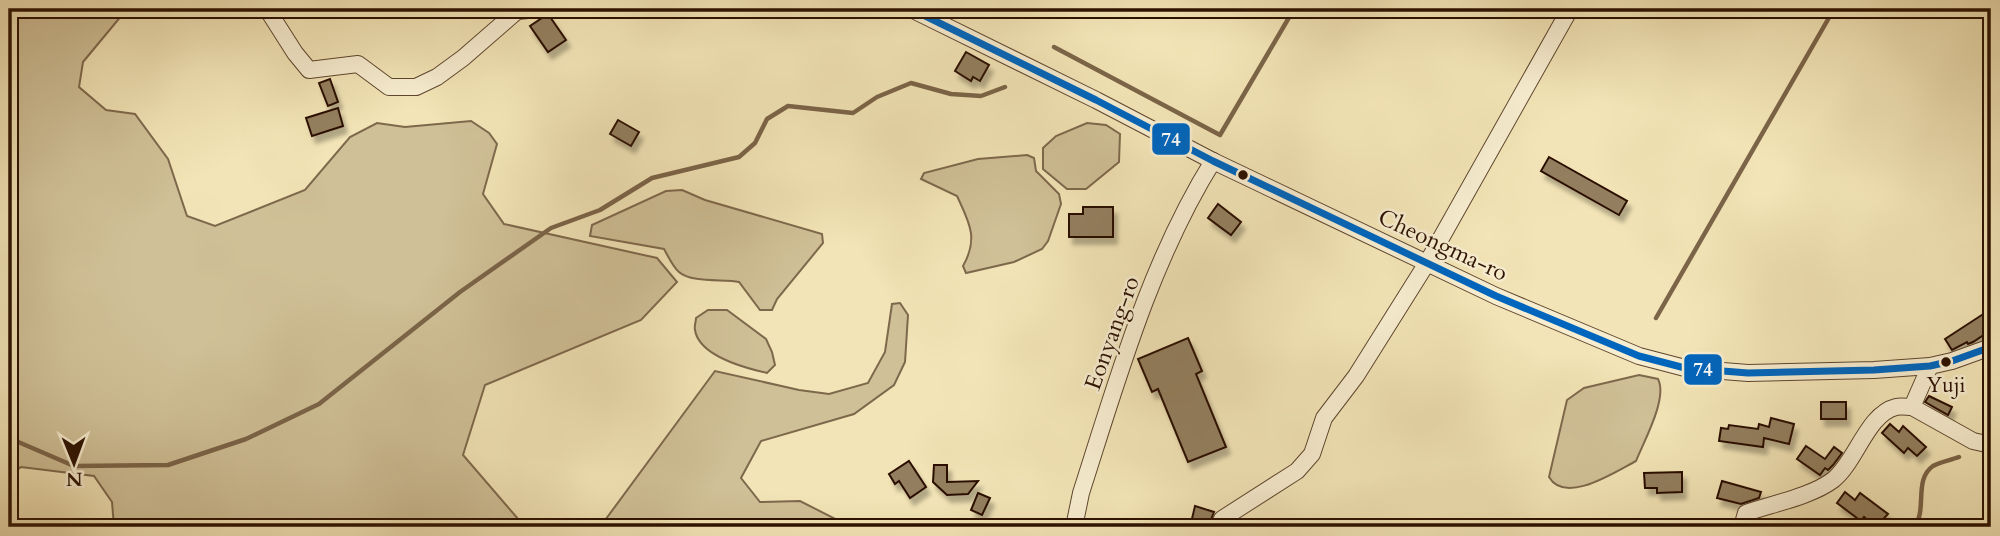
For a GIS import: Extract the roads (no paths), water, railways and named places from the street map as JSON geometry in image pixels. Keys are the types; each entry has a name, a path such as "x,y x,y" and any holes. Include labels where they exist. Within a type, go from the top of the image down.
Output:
{"street":[{"path":"267,9 309,70 358,64 390,88 416,87 437,77 517,11 539,9"},
{"name":"Cheongma-ro","path":"911,9 1096,100 1213,162 1496,296 1620,348 1674,366 1748,373 1930,366 1991,347"},
{"path":"1217,527 1222,519 1297,471 1312,454 1324,418 1356,376 1427,263 1570,9"},
{"name":"Eonyang-ro","path":"1074,527 1081,493 1145,306 1193,193 1213,162"},
{"path":"1912,407 1930,366"},
{"path":"1742,527 1746,513 1808,493 1830,482 1846,469 1863,438 1883,413 1895,407 1912,407 1973,440 1991,445"}],"waterway":[{"path":"1054,47 1220,135 1294,9"},
{"path":"1656,318 1834,9"},
{"path":"9,438 74,466 168,465 246,439 319,404 460,292 551,228 600,210 652,178 739,157 755,143 767,119 788,106 853,113 877,97 911,83 951,94 981,96 1005,87"},
{"path":"1914,527 1920,512 1922,487 1927,472 1933,466 1959,457"}],"place":[{"name":"Yuji","path":"1946,362"}]}
